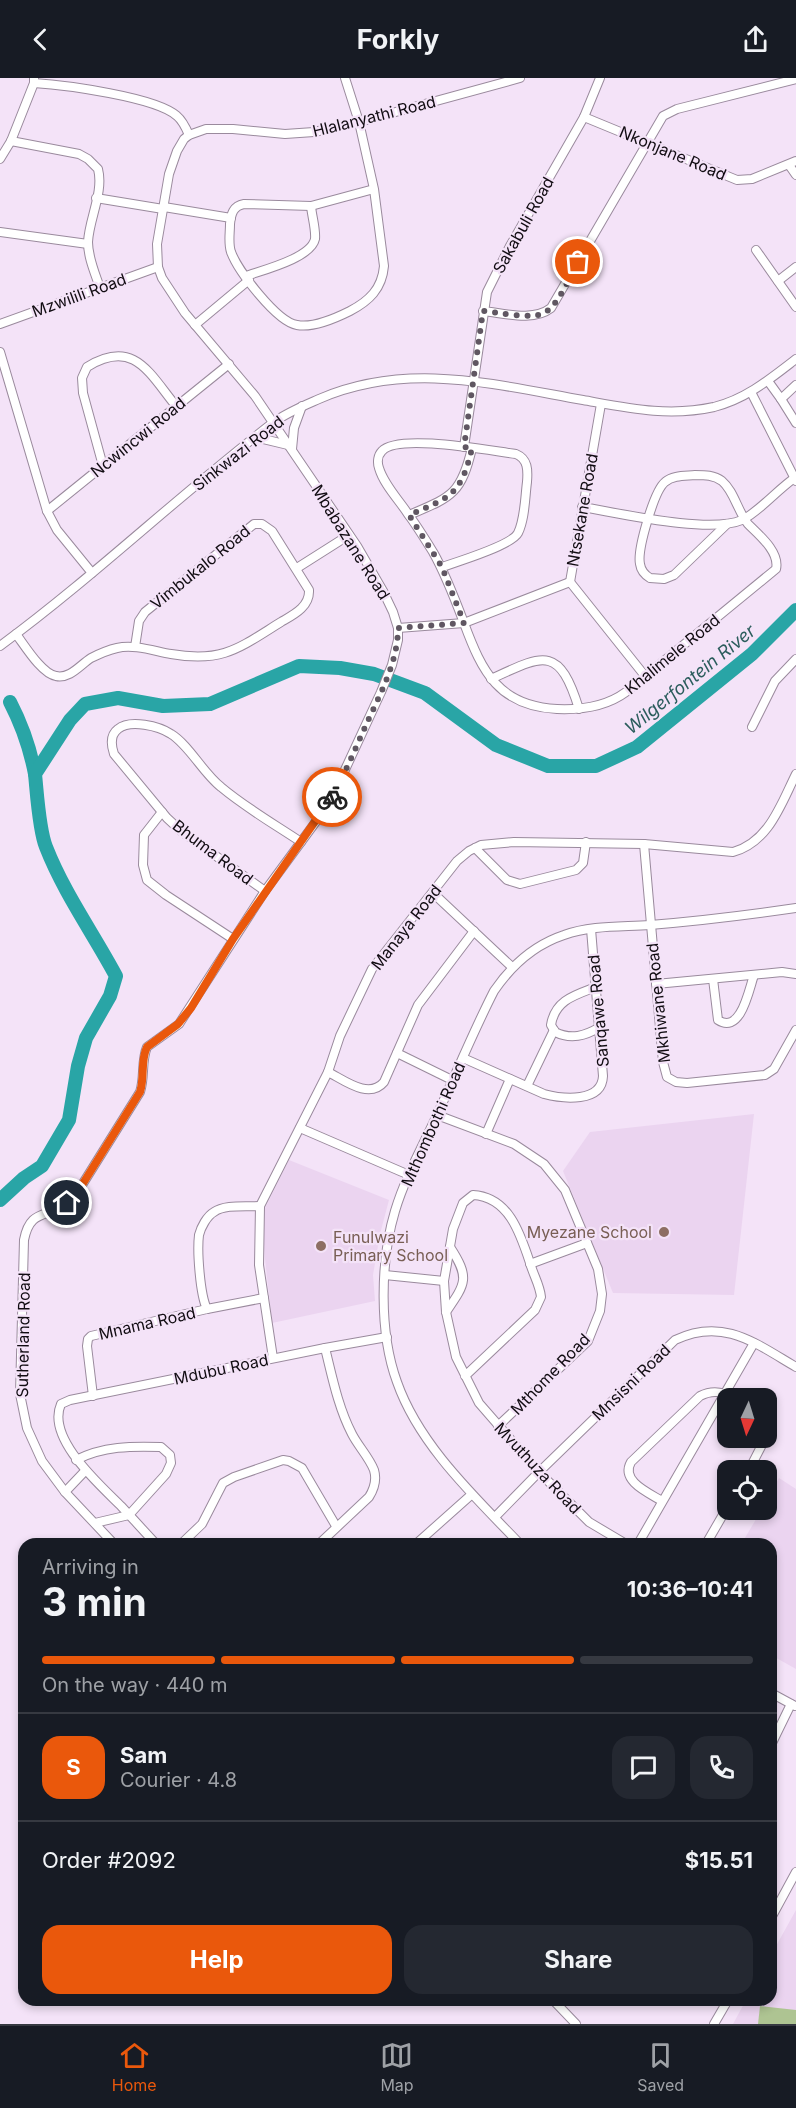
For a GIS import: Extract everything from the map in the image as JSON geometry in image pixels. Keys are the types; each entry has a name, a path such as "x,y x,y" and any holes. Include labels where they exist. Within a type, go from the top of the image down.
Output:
{"street":[{"path":"345,78 359,122 374,189 384,266 383,275 373,295 344,314 313,324 294,325 279,316 248,278 231,251 229,244 231,218 236,207 244,204 311,206 374,189"},
{"name":"Hlalanyathi Road","path":"189,135 206,129 222,128 285,134 300,133 359,122 520,78"},
{"name":"Sakabuli Road","path":"468,448 474,382 487,292 584,117 600,78"},
{"path":"483,311 534,315 546,312 550,308 658,122 668,112 796,79"},
{"path":"0,159 11,141 34,80 141,100 160,106 179,117 189,135"},
{"name":"Nkonjane Road","path":"584,117 737,180 752,179 793,163"},
{"name":"Mbabazane Road","path":"189,135 181,144 173,162 157,244 158,267 169,290 195,326 229,364 274,422 383,591 398,628"},
{"path":"11,141 79,154 88,159 99,171 99,187 88,244 100,288"},
{"path":"793,163 796,175"},
{"path":"96,198 231,218"},
{"path":"195,326 248,278 310,249 315,239 311,206"},
{"path":"0,232 88,244"},
{"path":"756,250 796,308"},
{"name":"Mzwilili Road","path":"0,324 158,267"},
{"path":"778,280 796,267"},
{"path":"0,351 47,511 57,530 92,573"},
{"path":"103,466 83,393 82,378 87,368 113,357 127,356 134,359 149,373 176,406"},
{"name":"Sinkwazi Road","path":"0,646 274,422 302,406 336,392 379,381 421,378 474,382 629,410 672,412 715,406 751,392 796,359"},
{"name":"Ncwincwi Road","path":"47,511 229,364"},
{"path":"768,381 796,423"},
{"path":"781,399 796,386"},
{"path":"582,507 692,524 727,524 744,519 795,478 751,392"},
{"name":"Ntsekane Road","path":"398,628 464,623 570,582 601,404"},
{"path":"255,437 290,447 302,406"},
{"name":"Khalimele Road","path":"468,448 403,443 389,446 378,456 379,469 442,567 480,662 491,679 502,689 533,706 547,709 579,709 614,699 772,574 776,569 776,561 770,548 744,519"},
{"path":"409,515 454,493 465,474 468,448 516,454 525,461 527,482 521,525 516,536 442,567"},
{"path":"727,524 680,570 664,579 657,580 645,574 639,562 648,518 658,488 669,478 713,476 726,485 744,519"},
{"name":"Vimbukalo Road","path":"16,634 44,670 54,676 66,676 93,657 122,647 135,647 179,655 210,656 230,652 304,607 309,590 272,531 262,524 254,524 145,612 139,621 135,647"},
{"path":"297,568 349,535"},
{"path":"570,582 645,676"},
{"path":"233,939 323,812 337,787 392,665 398,640 398,628"},
{"path":"491,679 537,659 548,660 564,672 571,684 579,709"},
{"path":"752,727 775,681 796,659"},
{"name":"Bhuma Road","path":"265,891 193,840 162,812 114,754 113,734 120,727 125,726 149,726 170,733 221,787 301,842"},
{"path":"475,848 495,843 586,842 644,844 733,852 745,849 765,831 792,792 796,774"},
{"name":"Bhuma Road","path":"162,812 144,835 144,874 166,895 233,939"},
{"path":"475,848 507,880 520,884 576,870 583,863 586,842"},
{"name":"Mkhiwane Road","path":"644,844 664,1071 671,1080 687,1083 765,1075 774,1069 796,1030"},
{"name":"Manaya Road","path":"273,1358 259,1265 260,1206 328,1072 340,1036 372,969 457,861 475,848"},
{"path":"434,892 512,967"},
{"name":"Mthombothi Road","path":"514,1538 471,1495 424,1432 405,1401 390,1361 385,1275 395,1211 452,1080 494,991 512,967 530,952 563,935 591,929 650,925 796,908"},
{"name":"Sanqawe Road","path":"462,1058 544,1094 577,1097 602,1087 600,1027 591,929"},
{"path":"328,1072 367,1090 375,1089 384,1082 418,1005 474,932"},
{"name":"Sutherland Road","path":"109,1538 65,1492 42,1461 27,1428 20,1394 24,1240 29,1224 35,1217 67,1203 77,1193 140,1092 143,1084 144,1053 147,1047 178,1024 191,1008 233,939"},
{"path":"656,984 782,972 796,974"},
{"path":"713,979 718,1020 728,1023 735,1021 741,1014 754,975"},
{"path":"596,987 561,1004 553,1016 551,1025 561,1035 577,1036 590,1033 600,1027"},
{"path":"527,1086 554,1030"},
{"path":"397,1053 452,1080"},
{"path":"486,1134 510,1079"},
{"name":"Mthome Road","path":"437,1115 522,1149 550,1171 565,1190 598,1269 602,1294 600,1311 588,1341 498,1426"},
{"path":"300,1128 410,1175"},
{"name":"Mvuthuza Road","path":"530,1264 514,1222 508,1213 488,1198 480,1195 473,1195 463,1203 453,1229 444,1281 446,1311 456,1357 479,1403 498,1426 539,1472 589,1522 616,1538"},
{"path":"207,1309 201,1284 199,1236 202,1227 213,1212 221,1208 260,1206"},
{"path":"465,1376 538,1306 540,1292 530,1264 587,1243"},
{"path":"446,1311 462,1289 464,1281 459,1261 450,1247"},
{"path":"385,1275 444,1281"},
{"name":"Mnama Road","path":"93,1396 87,1353 88,1339 91,1336 264,1298"},
{"name":"Mnsisni Road","path":"495,1518 675,1340 690,1333 728,1332 743,1336 796,1368"},
{"name":"Mdubu Road","path":"76,1460 61,1431 58,1417 60,1408 66,1401 387,1337"},
{"path":"732,1388 754,1343"},
{"path":"325,1348 351,1433 374,1470 376,1479 369,1497 325,1538"},
{"path":"662,1501 632,1481 628,1466 696,1399 708,1392 717,1393"},
{"path":"641,1538 717,1414"},
{"path":"95,1523 129,1515 166,1474 171,1459 167,1450 161,1447 108,1449 90,1452 76,1460 129,1515 150,1538"},
{"path":"187,1538 202,1524 223,1483 283,1460 302,1468 336,1526"},
{"path":"65,1492 86,1471"},
{"path":"423,1538 471,1495"},
{"path":"709,1538 720,1520"},
{"path":"777,1696 794,1705 777,1735"},
{"path":"777,1904 796,1872"},
{"path":"559,2006 576,2024"},
{"path":"714,2024 724,2006"}],"shaded area":[{"name":"Myezane School","path":"754,1114 734,1295 613,1293 563,1171 590,1132"},
{"name":"Funulwazi Primary School","path":"289,1160 389,1200 373,1275 375,1301 272,1323 262,1214"},
{"path":"779,1478 796,1489 796,1669 777,1658 777,1538 745,1538 756,1520 777,1520 777,1482"},
{"path":"796,1910 796,2024 733,2024 743,2006 777,2006 777,1944"}],"green space":[{"path":"760,2006 796,2010 796,2024 758,2024"}],"waterway":[{"name":"Wilgerfontein River","path":"0,1200 24,1178 42,1166 69,1120 78,1066 86,1038 110,996 116,976 53,864 44,840 39,811 35,774 70,720 85,704 118,698 163,706 210,704 299,666 340,668 374,674 425,693 496,745 548,766 596,766 637,747 752,654 796,610"},
{"path":"10,702 25,737 35,774"}],"way so far":[{"path":"332,797 392,665 398,640 398,628 464,623 442,567 409,515 454,493 465,474 472,448 464,447 483,311 534,315 546,312 555,302 578,262"}],"place":[{"name":"Myezane School","path":"664,1232"},
{"name":"Funulwazi Primary School","path":"321,1246"}],"route":[{"path":"67,1203 77,1193 137,1098 143,1084 144,1053 147,1047 173,1029 191,1008 265,891 332,797"}]}
